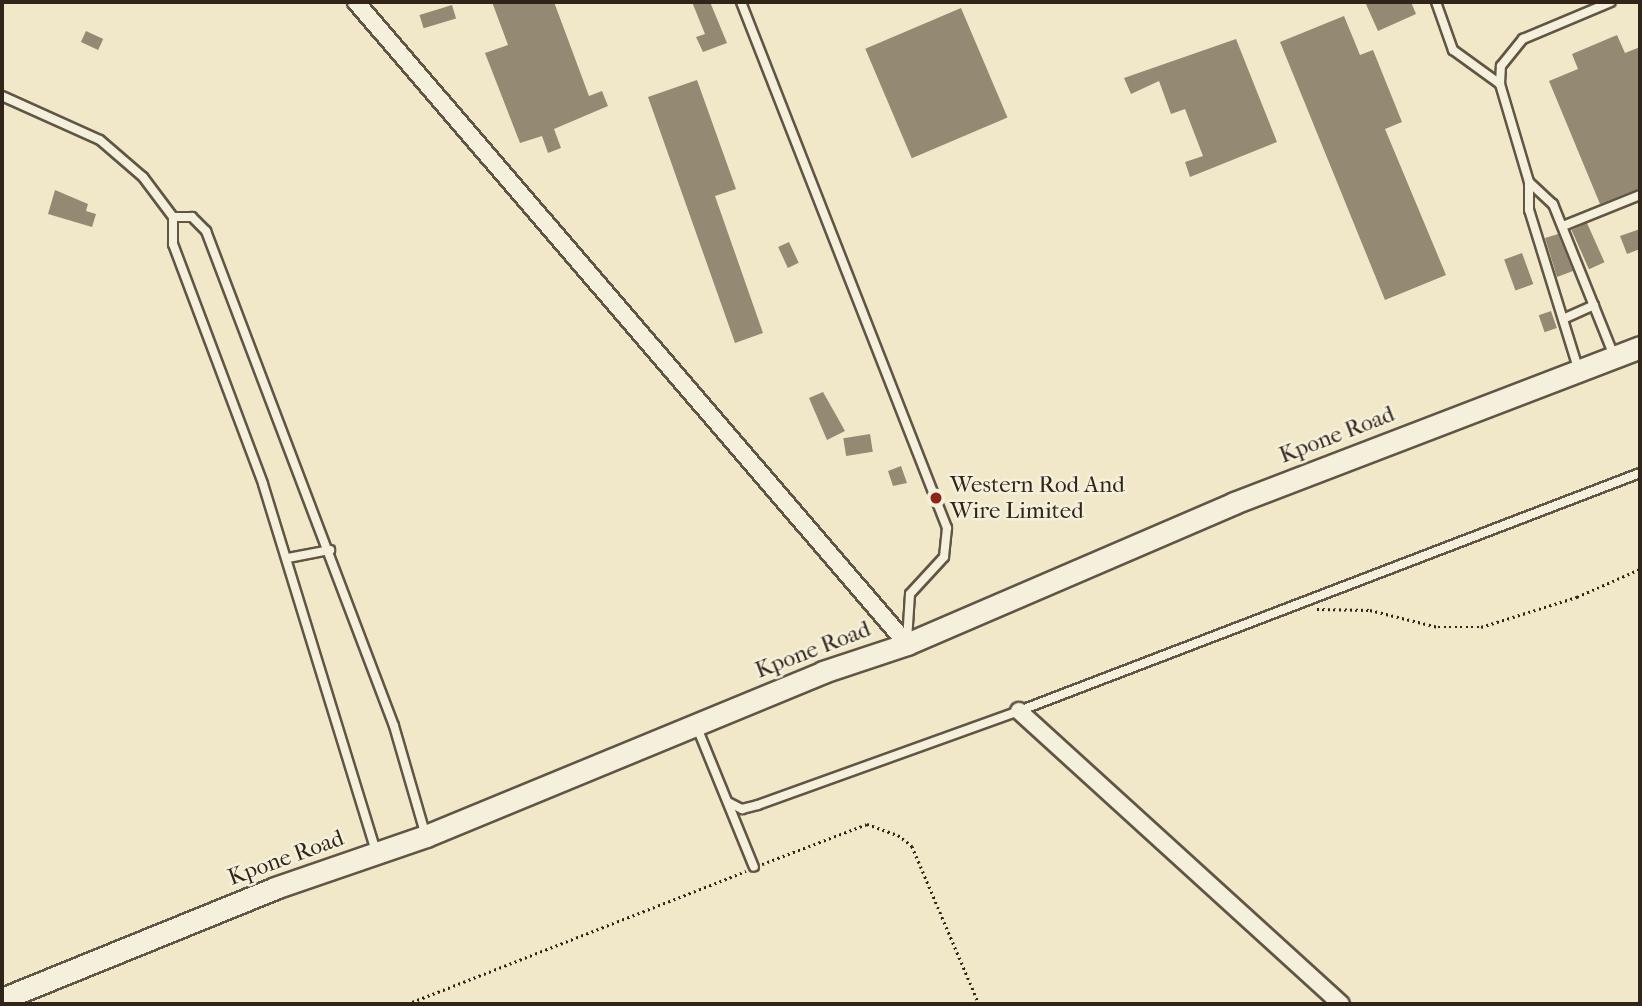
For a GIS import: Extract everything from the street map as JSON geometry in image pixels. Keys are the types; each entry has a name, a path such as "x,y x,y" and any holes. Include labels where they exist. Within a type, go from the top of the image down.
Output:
{"main road":[{"name":"Kpone Road","path":"2,999 426,836 696,725 907,644 1234,503 1640,347"}],"street":[{"path":"356,2 907,644"},
{"path":"1019,711 1341,1004"}],"lane":[{"path":"741,2 947,528 944,557 910,594 907,644"},
{"path":"1436,2 1453,50 1500,84"},
{"path":"1578,369 1529,210 1529,182 1500,84 1502,66 1523,39 1611,2"},
{"path":"2,96 100,140 143,177 173,217 173,244 288,558 377,853"},
{"path":"1529,182 1553,204 1614,358"},
{"path":"1563,226 1640,195"},
{"path":"173,217 192,217 206,230 330,550 394,726 426,836"},
{"path":"1563,318 1594,305"},
{"path":"729,802 742,809 758,805 1019,711 1290,604 1640,473"},
{"path":"288,558 330,550"},
{"path":"696,725 754,867"}],"path":[{"path":"1290,604 1370,610 1438,627 1481,627 1577,597 1640,569"},
{"path":"407,1004 867,824 898,835 912,846 979,1004"}],"building":[{"path":"492,2 554,2 589,96 602,91 608,106 554,129 561,148 548,153 542,136 520,143 485,53 508,45"},
{"path":"692,2 710,2 727,43 703,52 696,37 705,34"},
{"path":"1365,2 1411,2 1416,14 1378,31"},
{"path":"452,5 456,18 424,28 419,15"},
{"path":"961,8 1007,118 912,158 865,49"},
{"path":"1344,16 1360,55 1373,50 1402,122 1385,129 1446,275 1385,300 1280,42"},
{"path":"86,31 103,39 98,50 81,42"},
{"path":"1617,35 1625,53 1640,47 1640,188 1600,204 1549,81 1578,69 1572,54"},
{"path":"1236,39 1277,142 1190,177 1185,162 1203,156 1185,109 1171,114 1159,81 1131,94 1124,78"},
{"path":"697,80 736,189 715,196 763,333 735,343 648,97"},
{"path":"55,190 88,204 86,211 96,214 92,227 48,214"},
{"path":"1587,223 1604,262 1589,269 1571,230"},
{"path":"1640,229 1640,249 1627,254 1620,236"},
{"path":"1558,234 1573,271 1557,277 1545,238"},
{"path":"789,242 799,263 788,268 778,247"},
{"path":"1522,253 1533,284 1515,291 1504,259"},
{"path":"1551,311 1557,328 1545,332 1539,315"},
{"path":"823,392 845,431 827,440 809,398"},
{"path":"870,434 873,452 846,456 843,438"},
{"path":"901,466 907,483 893,486 888,471"}],"place":[{"name":"Western Rod And Wire Limited","path":"936,498"}]}
